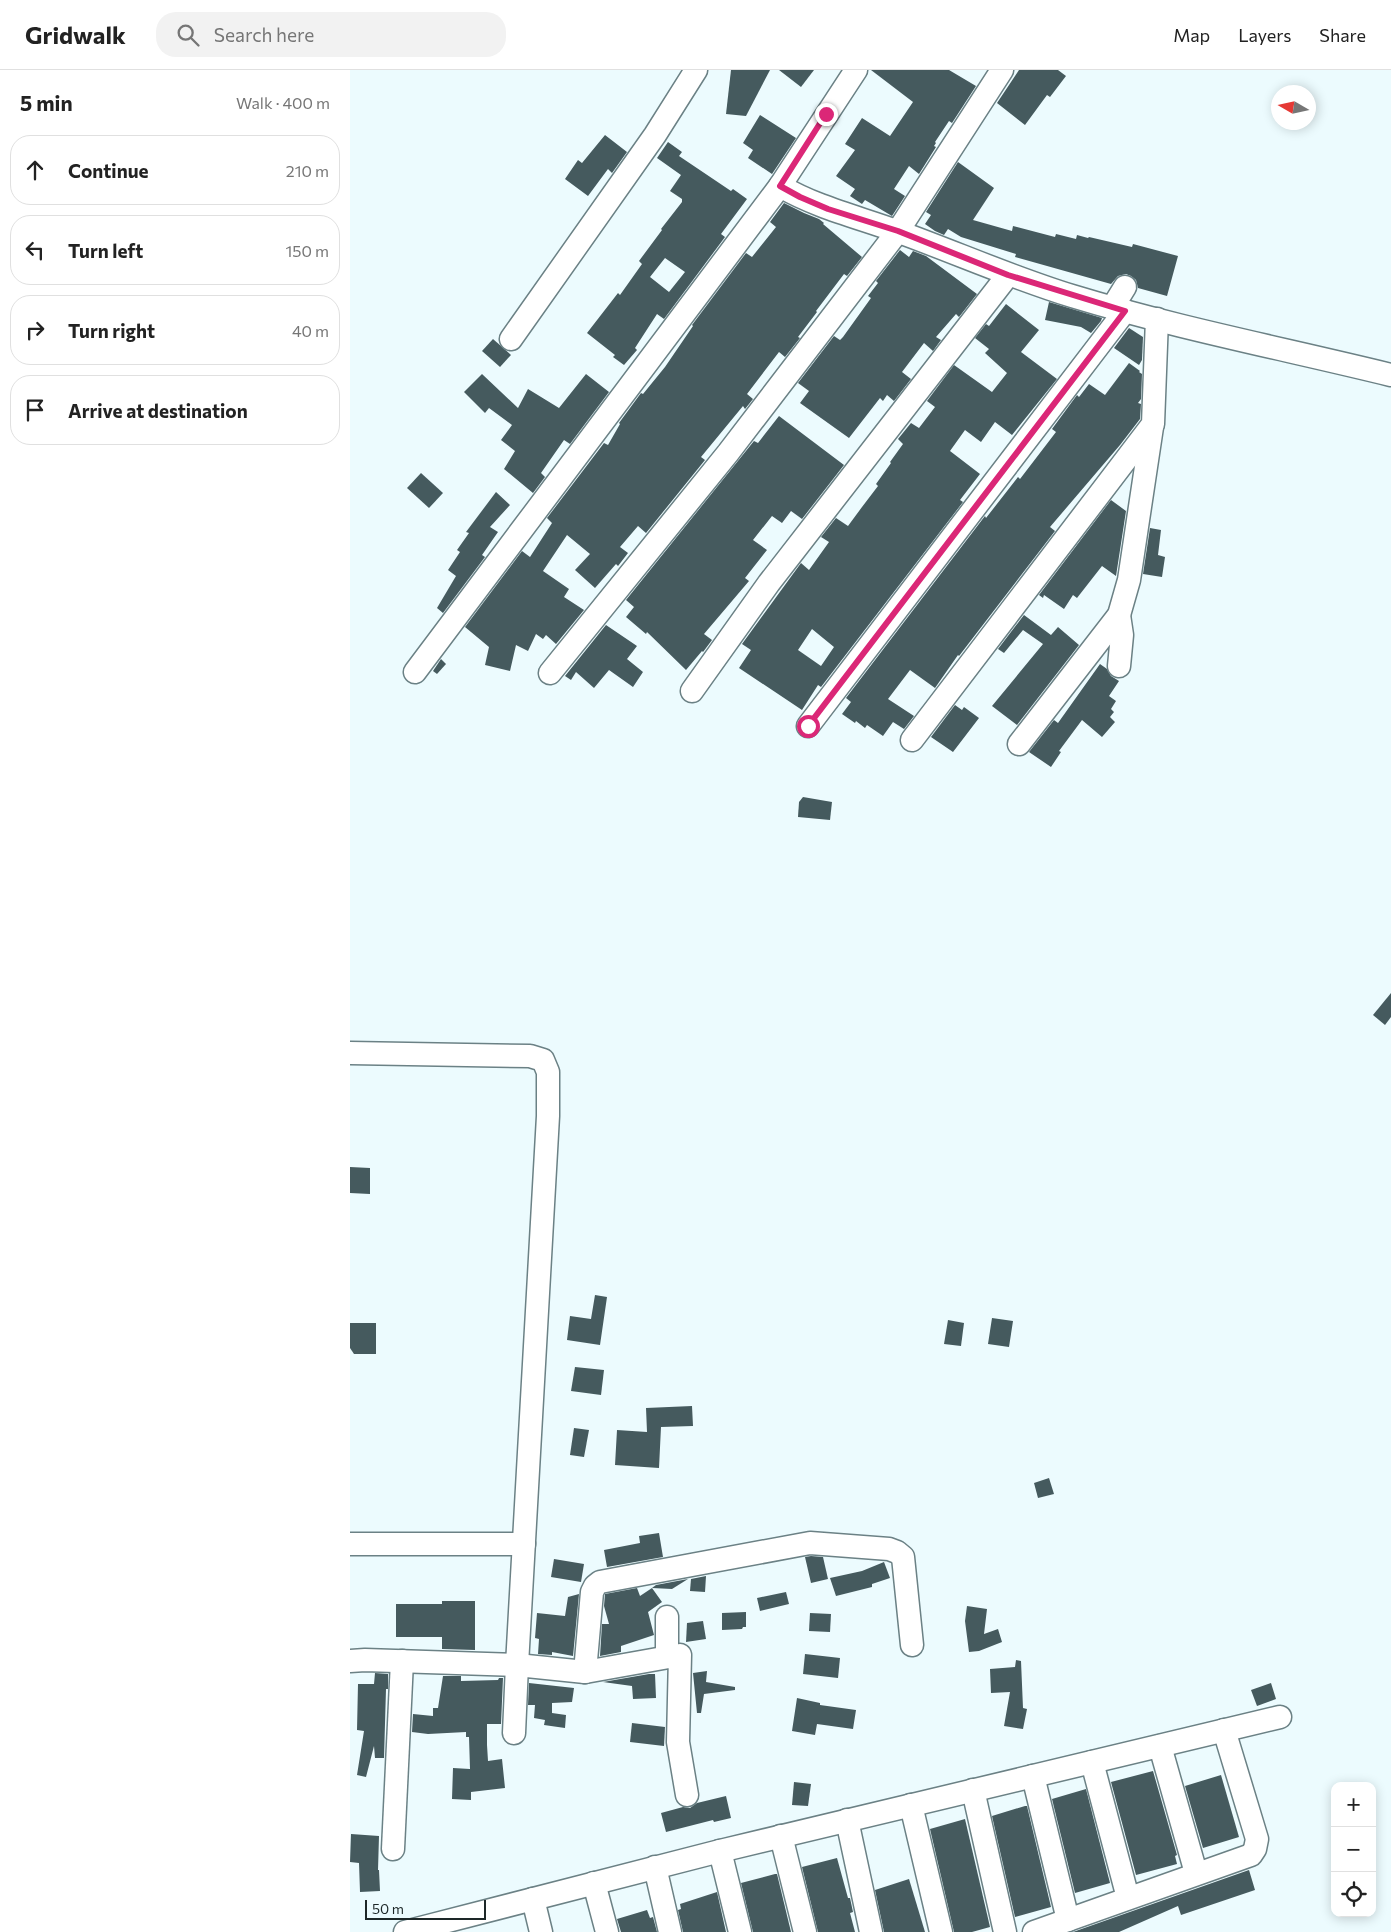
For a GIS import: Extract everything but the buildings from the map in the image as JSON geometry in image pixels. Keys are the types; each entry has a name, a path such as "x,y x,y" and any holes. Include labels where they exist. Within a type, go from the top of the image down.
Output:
{"street":[{"path":"511,339 655,136 696,70"},
{"path":"415,672 780,186 856,70"},
{"path":"550,673 728,452 898,231 1002,70"},
{"path":"780,186 828,209 898,231 1008,275 1118,310 1391,374"},
{"path":"692,691 769,583 1008,275"},
{"path":"808,726 1118,310 1124,287"},
{"path":"1019,744 1119,614 1129,580 1153,424 1157,319"},
{"path":"912,740 1153,424"},
{"path":"1119,614 1122,635 1120,666"},
{"path":"350,1053 530,1056 543,1060 548,1072 548,1116 541,1255 514,1733"},
{"path":"585,1672 592,1592 600,1582 810,1543 889,1549 903,1557 912,1645"},
{"path":"350,1544 524,1544"},
{"path":"667,1616 667,1657"},
{"path":"350,1661 517,1665 585,1672 680,1655 678,1742 687,1795"},
{"path":"393,1849 402,1661"},
{"path":"405,1932 469,1924 533,1899 594,1883 847,1820 1280,1717"},
{"path":"1034,1932 1251,1855 1255,1850 1257,1839 1224,1730"},
{"path":"1160,1746 1196,1873"},
{"path":"1092,1762 1128,1898"},
{"path":"1033,1776 1068,1920"},
{"path":"972,1790 1005,1932"},
{"path":"911,1805 941,1932"},
{"path":"847,1820 871,1932"},
{"path":"781,1836 805,1932"},
{"path":"720,1851 740,1932"},
{"path":"655,1868 670,1932"},
{"path":"594,1883 607,1932"},
{"path":"533,1899 541,1932"}],"route":[{"path":"808,726 1125,311 1071,296 1008,275 898,231 828,209 780,186 826,114"}]}
